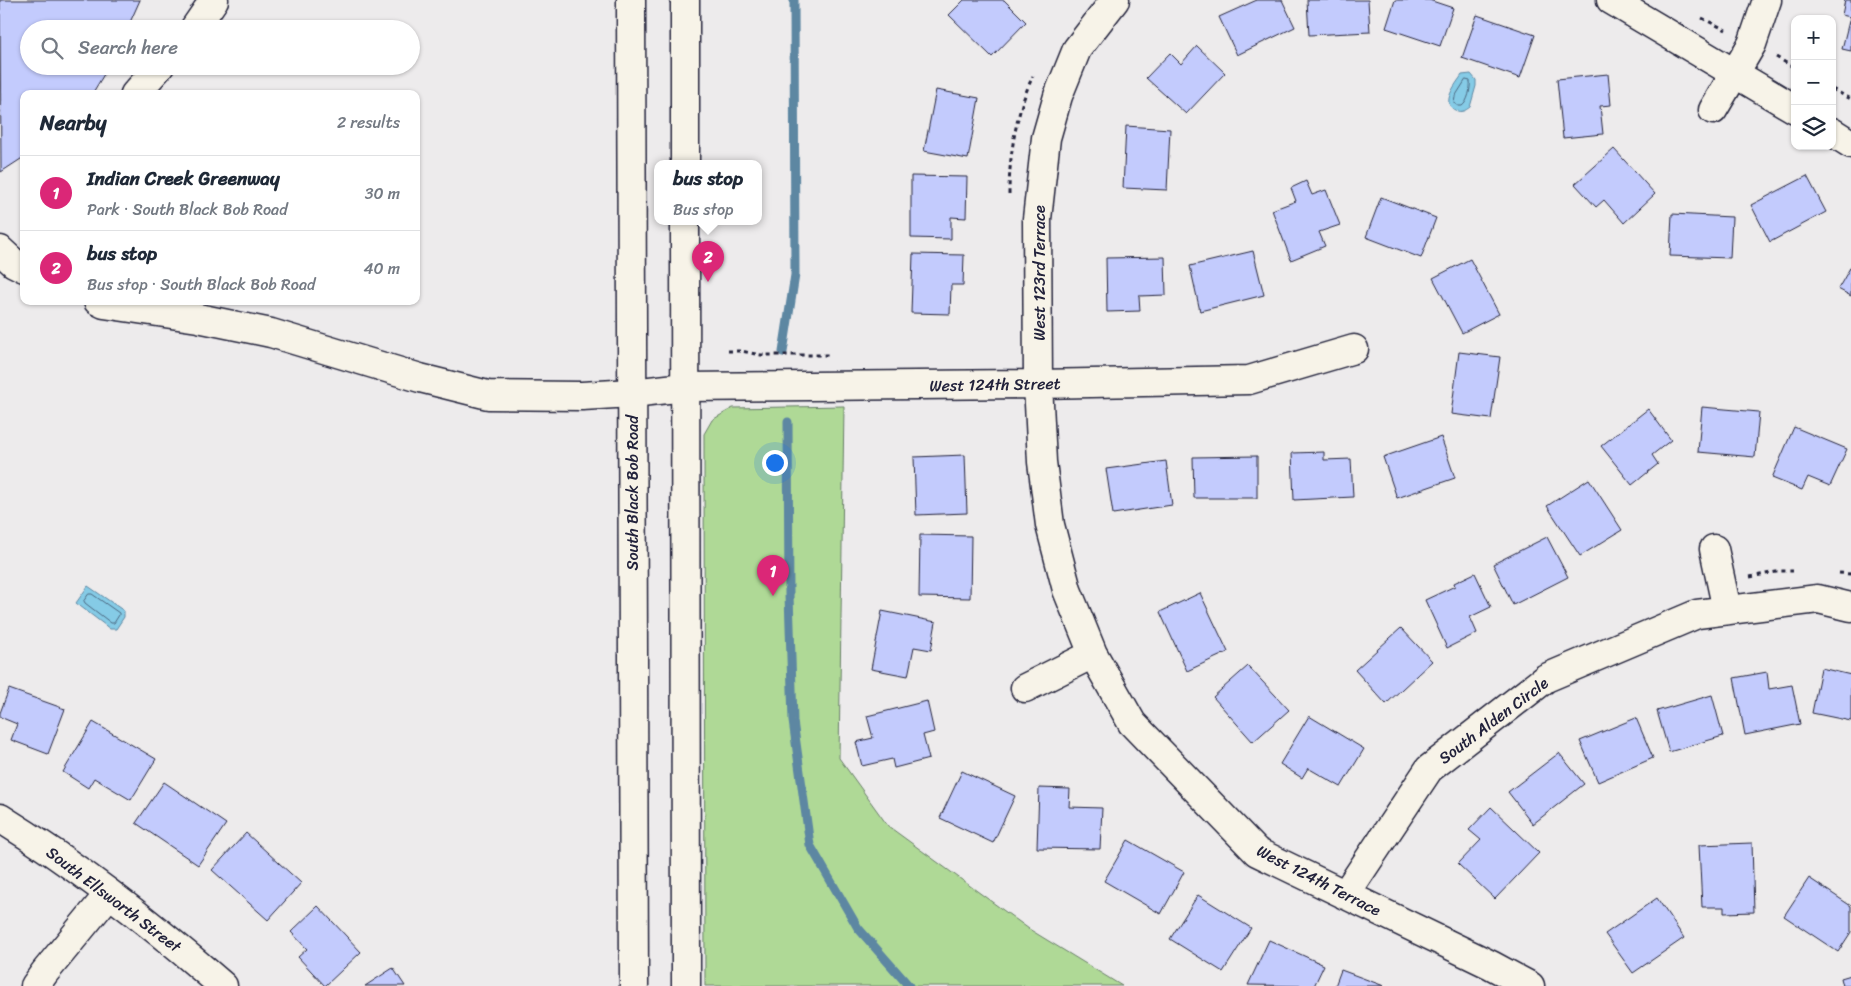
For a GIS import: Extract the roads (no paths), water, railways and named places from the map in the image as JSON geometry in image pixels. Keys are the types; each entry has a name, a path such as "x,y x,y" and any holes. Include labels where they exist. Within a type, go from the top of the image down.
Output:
{"street":[{"path":"200,20 214,0"},
{"name":"South Black Bob Road","path":"631,0 634,986"},
{"path":"685,0 685,160"},
{"name":"West 123rd Terrace","path":"1038,384 1037,219 1046,138 1058,96 1077,49 1114,0"},
{"path":"1611,0 1791,107"},
{"path":"1713,110 1752,44 1767,0"},
{"path":"139,90 152,75"},
{"path":"1836,135 1851,144"},
{"path":"685,225 686,986"},
{"name":"West 124th Street","path":"111,305 198,318 271,334 420,378 488,395 582,396 685,387 1249,380 1354,349"},
{"name":"West 124th Terrace","path":"1038,384 1042,462 1050,525 1067,590 1093,654 1132,723 1257,852 1491,965 1530,986"},
{"path":"1714,549 1727,610"},
{"name":"South Alden Circle","path":"1346,895 1429,769 1546,678 1698,614 1818,599 1851,607"},
{"path":"1025,688 1093,654"},
{"name":"South Ellsworth Street","path":"0,818 76,868 178,947 224,986"},
{"path":"35,986 44,972 109,894"}],"water":[{"path":"1471,74 1476,80 1476,86 1470,107 1463,111 1457,111 1451,107 1449,98 1462,75"},
{"path":"88,586 124,611 124,617 116,629 110,629 76,603"}],"waterway":[{"path":"783,352 795,275 794,0"},
{"path":"788,422 789,595 793,721 810,845 858,928 909,986"}],"place":[{"name":"bus stop","path":"708,282"},
{"name":"Indian Creek Greenway","path":"773,596"}]}
